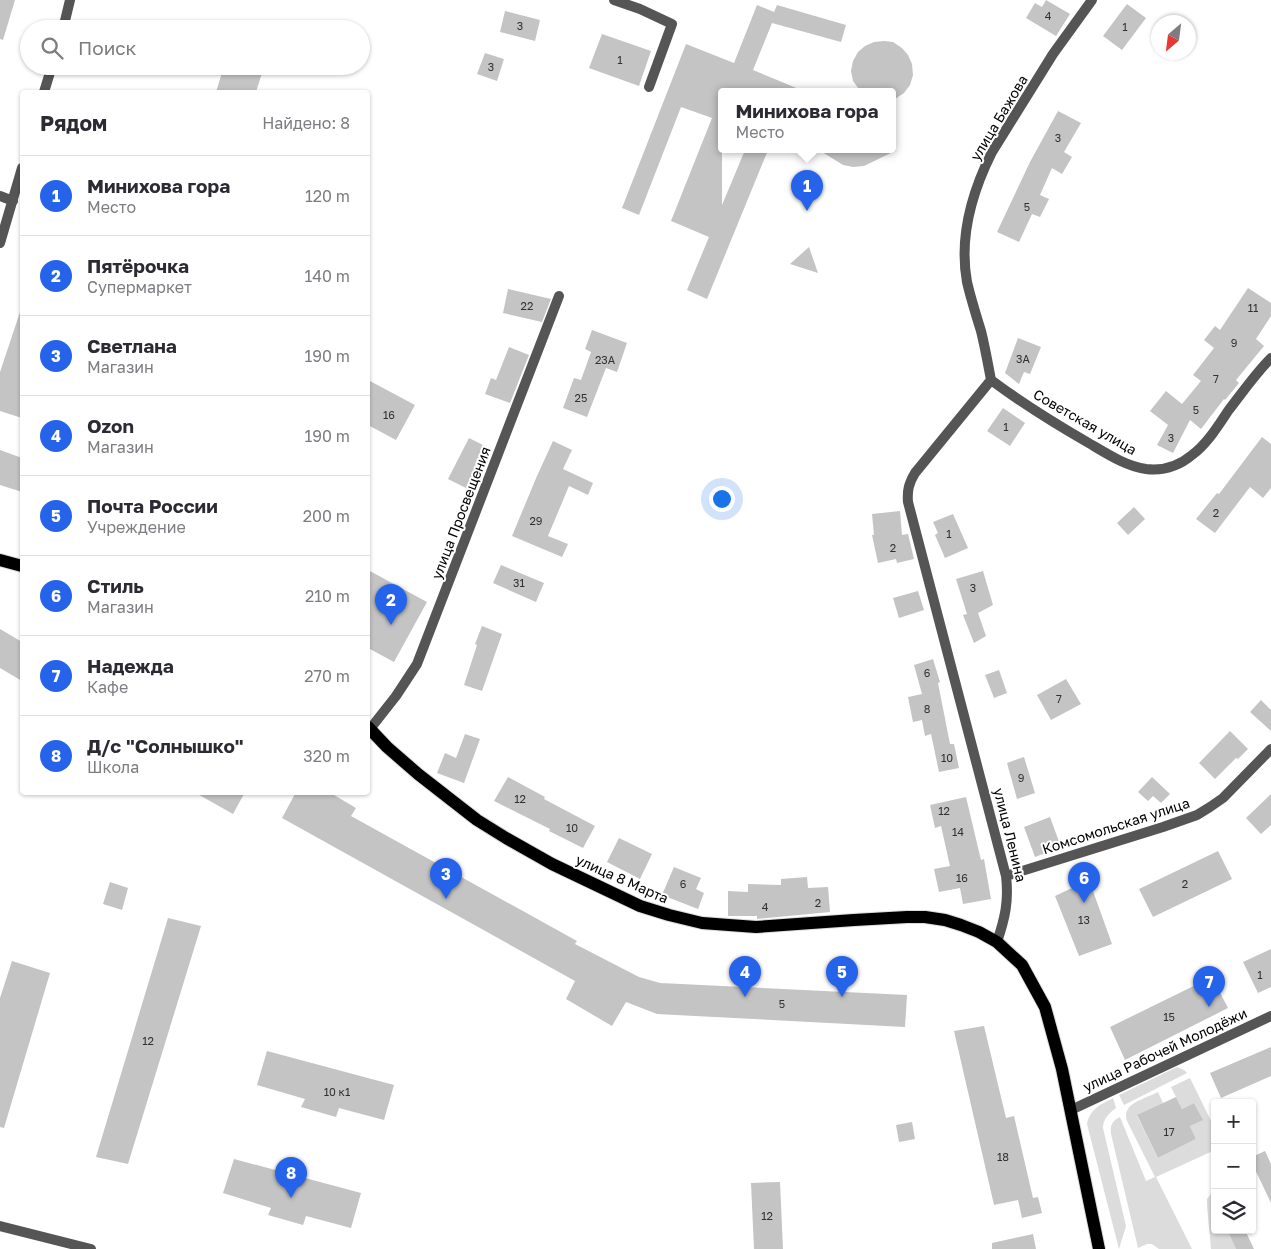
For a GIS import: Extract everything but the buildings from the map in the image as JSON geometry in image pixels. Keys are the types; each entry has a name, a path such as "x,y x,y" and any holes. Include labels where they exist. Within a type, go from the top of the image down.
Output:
{"main road":[{"path":"0,560 20,565"},
{"name":"улица 8 Марта","path":"370,729 418,774 478,820 552,864 640,906 702,923 756,928 835,921 925,917 961,925 997,942"},
{"path":"997,942 1022,965 1045,1006 1057,1047 1099,1249"}],"street":[{"path":"65,20 70,0"},
{"path":"614,0 640,9 672,24 649,87"},
{"name":"улица Бажова","path":"992,380 967,282 965,263 967,224 978,184 992,152 1053,54 1092,0"},
{"path":"45,90 49,75"},
{"path":"0,243 20,175"},
{"path":"0,196 13,201"},
{"name":"улица Просвещения","path":"370,727 401,689 417,664 559,296"},
{"name":"Советская улица","path":"992,380 1044,416 1116,459 1146,469 1160,470 1184,461 1200,448 1250,381 1271,358"},
{"name":"улица Ленина","path":"992,380 915,472 907,493 1006,876 1008,891 1006,908 997,942"},
{"name":"Комсомольская улица","path":"1006,876 1197,815 1223,798 1271,749"},
{"name":"улица Рабочей Молодёжи","path":"1071,1110 1271,1016"},
{"path":"0,1226 91,1249"}],"shaded area":[{"path":"1177,1067 1187,1073 1124,1105 1119,1095"},
{"path":"1190,1078 1211,1121 1211,1152 1156,1177 1192,1249 1159,1249 1152,1244 1138,1248 1111,1134 1111,1126 1120,1117 1146,1181 1155,1177 1127,1121 1126,1112 1130,1106 1141,1099 1158,1092 1163,1103 1137,1116 1158,1158 1196,1139 1190,1126 1202,1119 1194,1103 1182,1109 1171,1087"},
{"path":"1113,1098 1116,1108 1107,1116 1103,1128 1126,1226 1119,1249 1087,1124 1093,1111"},
{"path":"1211,1194 1211,1234 1229,1234 1236,1249 1211,1249 1207,1199"}],"place":[{"name":"Минихова гора","path":"807,211"},
{"name":"Пятёрочка","path":"391,625"},
{"name":"Светлана","path":"446,899"},
{"name":"Стиль","path":"1084,903"},
{"name":"Ozon","path":"745,997"},
{"name":"Почта России","path":"842,997"},
{"name":"Надежда","path":"1209,1007"},
{"name":"Д/с \"Солнышко\"","path":"291,1198"}]}
